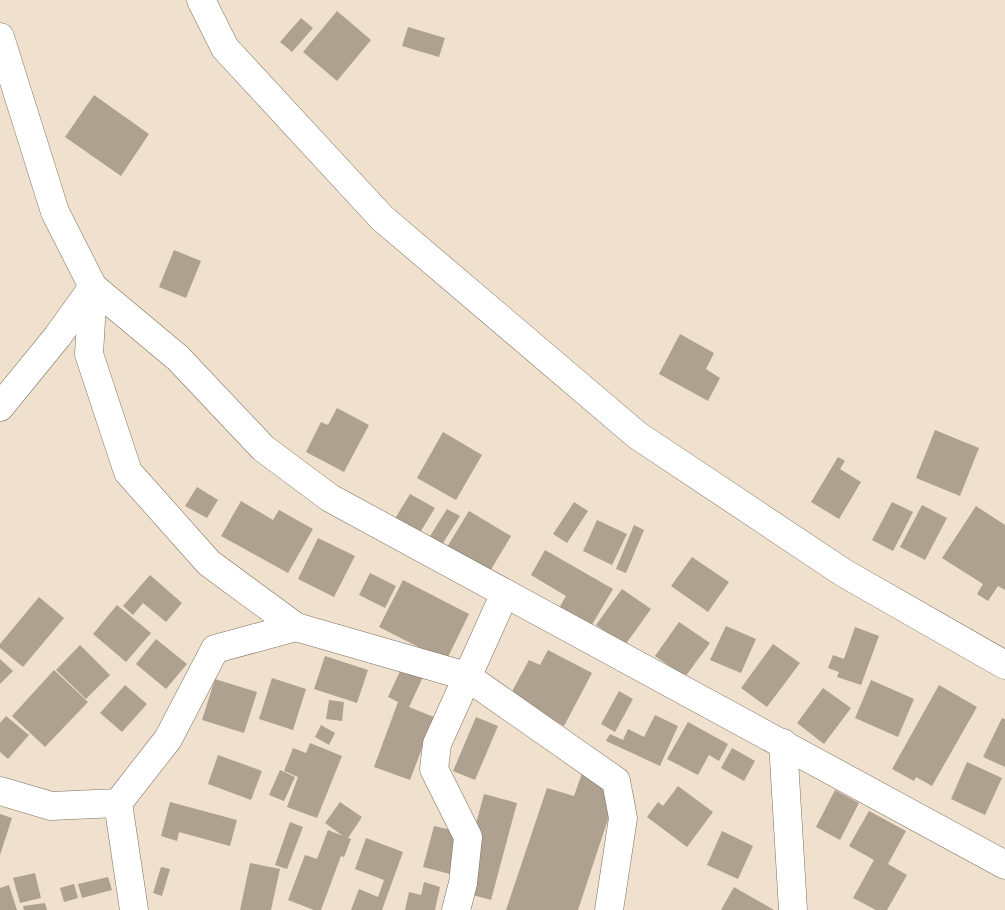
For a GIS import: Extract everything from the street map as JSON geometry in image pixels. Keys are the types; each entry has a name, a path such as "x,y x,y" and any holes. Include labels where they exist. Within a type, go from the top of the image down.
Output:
{"street":[{"path":"200,0 225,48 382,218 637,435 844,574 1005,665"},
{"path":"0,37 55,212 93,287 178,358 263,448 330,498 1005,865"},
{"path":"0,407 57,338 93,287"},
{"path":"93,287 89,354 128,472 208,564 296,627 466,676 616,781 623,818 609,910"},
{"path":"456,910 463,883 468,837 434,770 437,744 505,593"},
{"path":"134,910 118,803 168,739 214,649 296,627"},
{"path":"783,743 793,910"},
{"path":"0,791 51,806 118,803"}],"building":[{"path":"337,11 371,40 337,81 303,52"},
{"path":"301,18 313,28 292,52 280,42"},
{"path":"408,27 445,38 439,57 402,46"},
{"path":"94,95 149,134 121,176 65,137"},
{"path":"174,250 201,261 186,298 159,287"},
{"path":"680,334 714,353 706,369 720,378 708,401 659,374"},
{"path":"337,408 369,425 344,472 306,452 321,422 328,425"},
{"path":"935,430 979,448 960,496 916,478"},
{"path":"443,432 482,455 456,500 417,478"},
{"path":"838,457 845,461 840,469 861,482 839,519 811,502"},
{"path":"197,487 218,500 207,518 185,506"},
{"path":"410,494 435,508 413,544 388,530"},
{"path":"241,501 273,520 279,510 313,529 288,573 221,536"},
{"path":"574,502 588,511 567,543 553,534"},
{"path":"892,502 913,512 893,551 872,540"},
{"path":"922,505 947,518 925,560 900,547"},
{"path":"976,506 1005,525 1005,590 998,586 988,601 977,594 983,584 942,558"},
{"path":"447,509 460,516 438,551 425,544"},
{"path":"469,511 511,536 486,578 444,552"},
{"path":"597,520 627,534 612,565 583,551"},
{"path":"634,525 644,530 626,573 616,569"},
{"path":"318,538 355,556 334,597 298,579"},
{"path":"545,550 613,589 586,635 554,617 566,596 531,575"},
{"path":"692,557 729,582 708,612 671,586"},
{"path":"370,573 396,586 385,608 359,595"},
{"path":"150,575 182,603 166,622 143,603 133,615 123,606"},
{"path":"403,580 469,614 446,661 379,627"},
{"path":"622,589 651,609 625,645 596,625"},
{"path":"39,597 64,618 23,667 0,648 0,644"},
{"path":"117,605 151,633 126,662 93,634"},
{"path":"679,622 710,643 685,677 655,656"},
{"path":"726,626 756,639 741,673 710,660"},
{"path":"855,627 879,636 861,685 837,677 839,672 828,668 833,655 844,659"},
{"path":"156,639 187,664 166,689 136,664"},
{"path":"773,644 800,663 767,707 741,688"},
{"path":"80,645 110,675 86,699 56,670"},
{"path":"548,650 592,673 564,726 509,697 529,660 540,665"},
{"path":"325,656 368,670 357,703 314,689"},
{"path":"0,659 13,671 0,684"},
{"path":"402,667 423,677 409,707 434,717 410,780 374,767 398,702 388,697"},
{"path":"54,670 88,702 45,747 12,716"},
{"path":"272,678 306,689 293,730 259,719"},
{"path":"215,679 257,692 244,733 202,720"},
{"path":"871,680 914,699 898,737 855,718"},
{"path":"125,685 147,704 122,732 100,713"},
{"path":"939,685 977,707 932,786 916,777 914,781 892,769"},
{"path":"823,688 851,708 824,744 797,723"},
{"path":"619,691 633,699 615,732 601,724"},
{"path":"329,700 344,702 342,721 326,719"},
{"path":"655,715 678,726 660,766 606,741 610,734 623,740 628,729 644,737"},
{"path":"6,716 29,735 8,759 0,752 0,723"},
{"path":"476,717 498,726 475,780 453,771"},
{"path":"1002,718 1005,719 1005,767 983,757"},
{"path":"688,722 728,744 719,761 709,755 698,775 667,759"},
{"path":"321,725 335,733 329,745 315,737"},
{"path":"310,743 342,756 317,818 287,807 298,777 284,771 293,748 306,753"},
{"path":"732,748 755,761 744,781 721,768"},
{"path":"218,755 262,771 251,800 208,784"},
{"path":"967,762 1002,778 985,815 951,799"},
{"path":"280,770 295,777 284,801 269,795"},
{"path":"582,773 619,786 578,910 506,910 547,788 574,796"},
{"path":"678,786 713,812 687,847 647,817 658,802 663,806"},
{"path":"835,790 859,803 840,840 816,827"},
{"path":"484,794 517,803 491,900 469,894 454,904"},
{"path":"170,802 237,820 230,846 179,832 177,841 161,836"},
{"path":"340,802 362,817 348,838 351,839 344,857 341,856 321,910 314,910 288,900 305,855 317,859 328,830 343,836 325,823"},
{"path":"869,811 906,831 888,864 907,875 887,910 876,910 853,898 874,860 849,846"},
{"path":"0,814 12,818 0,855"},
{"path":"290,822 303,827 287,869 275,865"},
{"path":"434,826 460,832 450,874 423,867"},
{"path":"722,831 753,846 738,879 707,865"},
{"path":"366,838 403,852 382,910 351,910 359,889 378,897 384,880 355,869"},
{"path":"250,863 280,869 271,910 240,910"},
{"path":"161,867 170,869 162,896 153,893"},
{"path":"35,873 41,898 20,903 13,878"},
{"path":"108,877 112,890 82,898 78,884"},
{"path":"424,882 440,887 435,910 405,910 409,892 421,895"},
{"path":"74,884 78,898 64,902 60,888"},
{"path":"9,885 17,910 0,910 0,888"},
{"path":"734,887 774,910 721,910"},
{"path":"45,903 47,910 24,910 23,906"}]}
